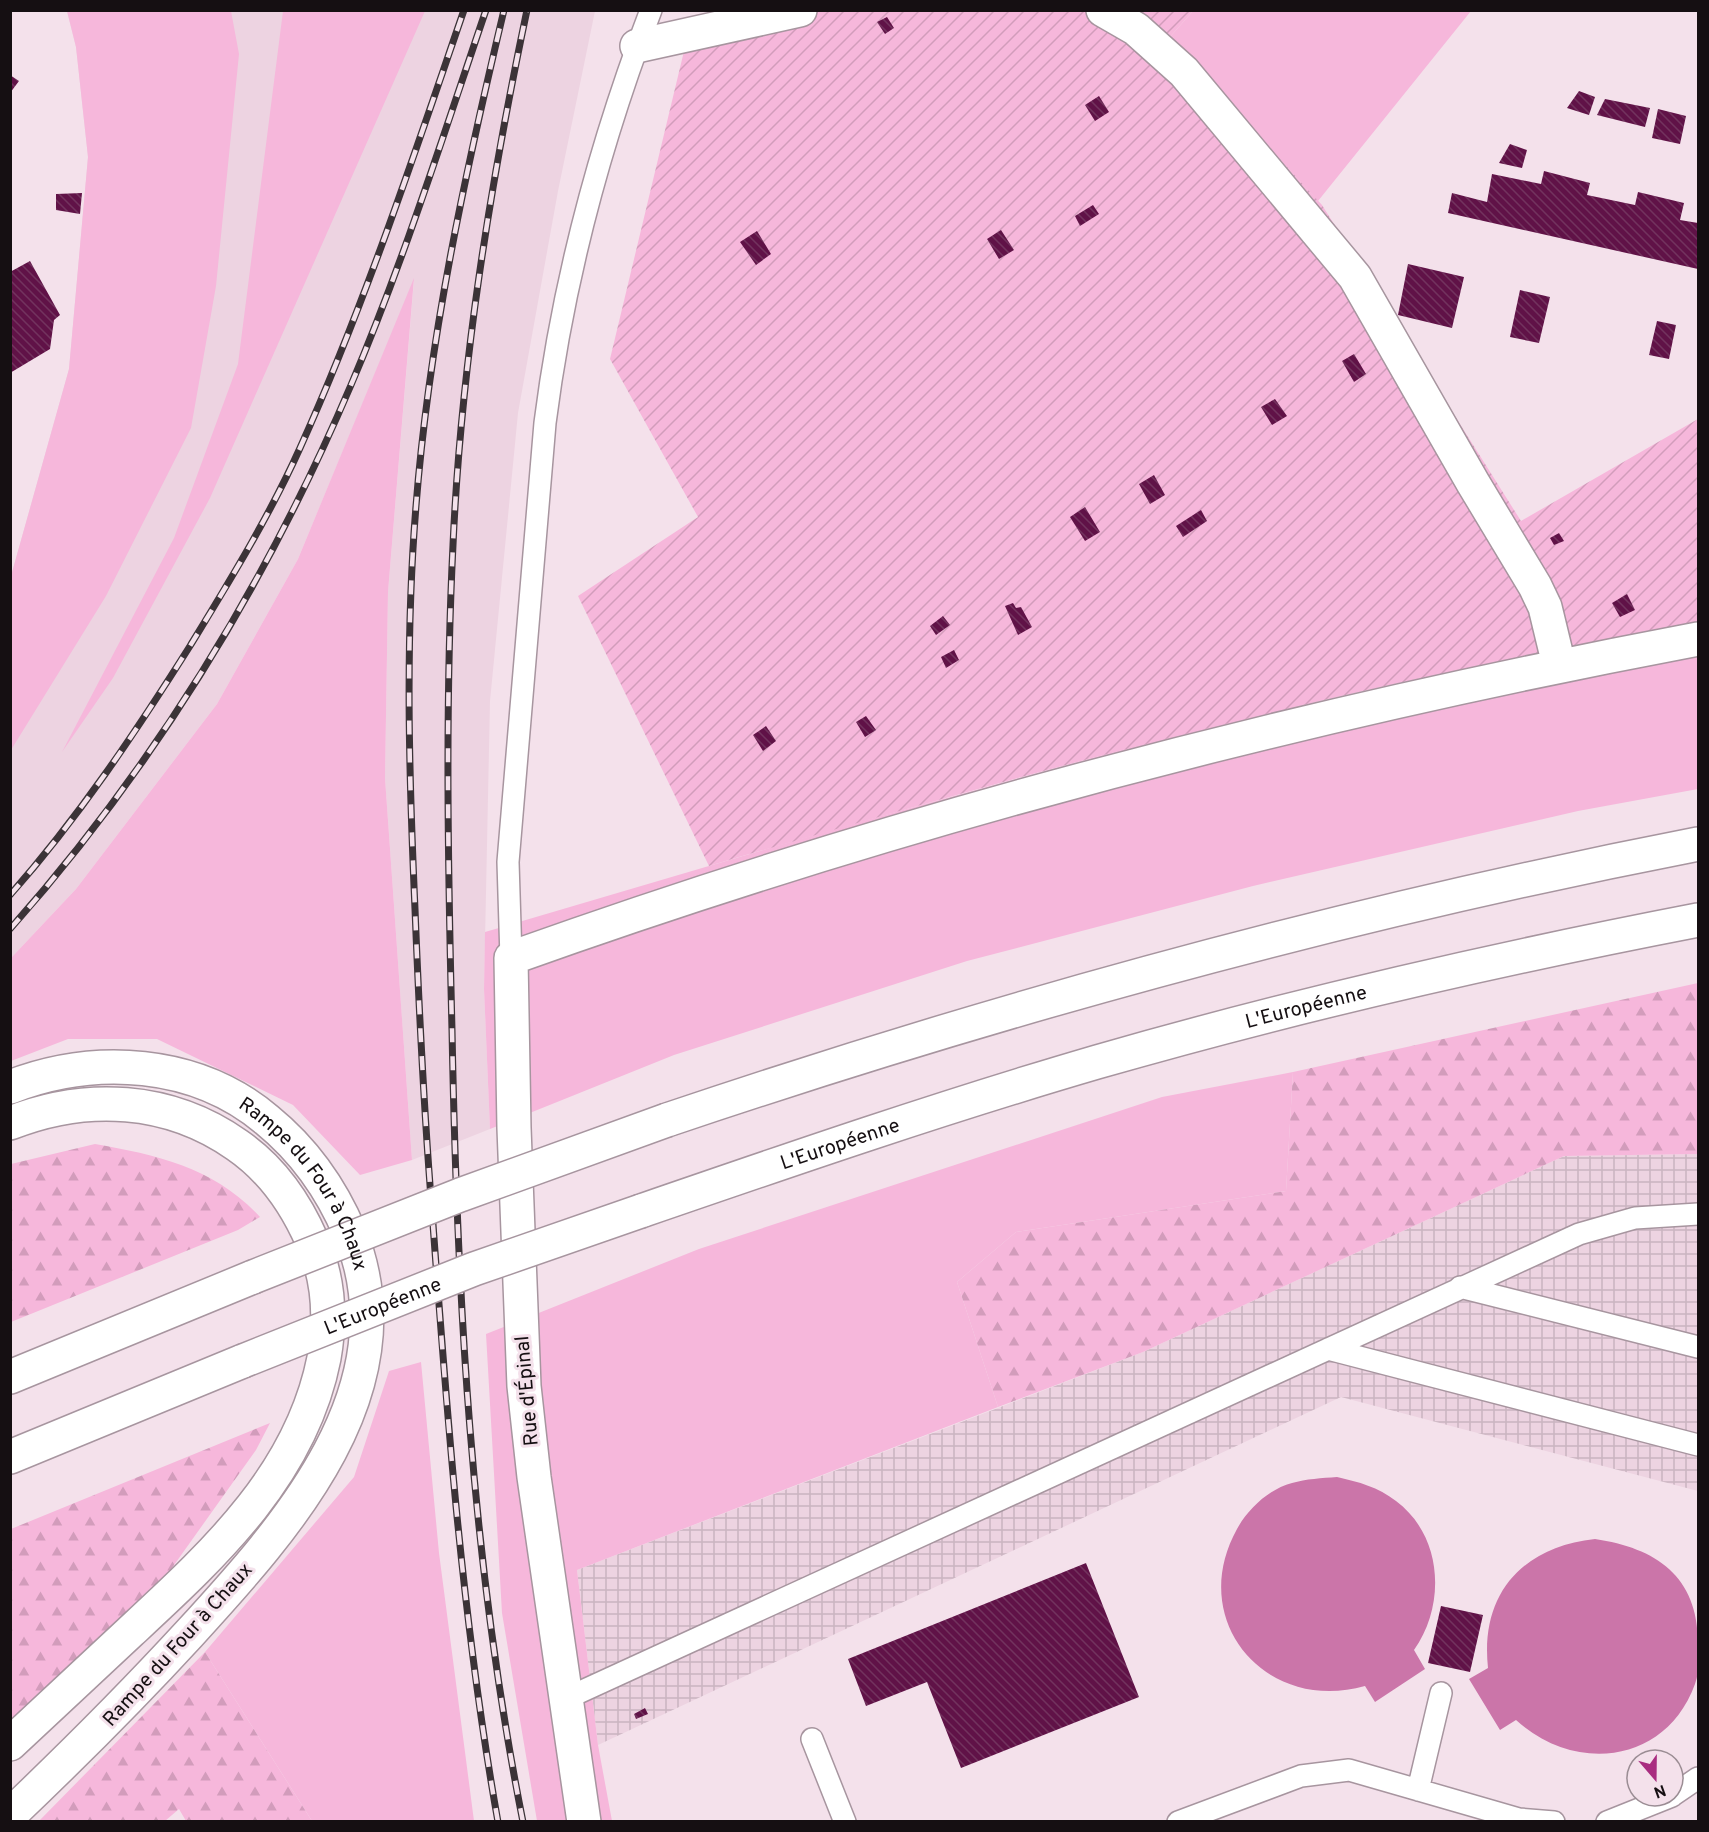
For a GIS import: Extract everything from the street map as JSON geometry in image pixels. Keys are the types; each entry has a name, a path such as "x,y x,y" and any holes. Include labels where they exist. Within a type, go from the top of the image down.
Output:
{"main road":[{"path":"637,46 800,10"},
{"path":"1103,10 1136,29 1184,72 1355,277 1535,586 1545,607 1559,665"},
{"path":"511,958 622,918 833,851 1041,790 1222,742 1559,665 1698,639"},
{"path":"10,1377 460,1195 667,1120 978,1019 1259,942 1430,899 1698,844"},
{"name":"L'Européenne","path":"10,1457 474,1269 954,1106 1110,1059 1414,980 1698,920"},
{"name":"Rue d'Épinal","path":"511,958 522,1364 534,1477 584,1821"},
{"name":"Rampe du Four à Chaux","path":"10,1087 59,1072 91,1067 149,1069 210,1085 261,1115 300,1150 330,1190 357,1250 364,1282 368,1327 364,1360 336,1442 318,1474 253,1562 156,1670 10,1815"},
{"name":"Rampe du Four à Chaux","path":"10,1123 60,1107 117,1102 170,1112 223,1134 267,1170 286,1192 304,1222 324,1275 329,1320 322,1366 313,1402 290,1454 259,1500 199,1565 10,1744"}],"lane":[{"path":"511,958 508,862 545,423 552,370 578,241 637,46 651,10"},
{"path":"565,1699 1579,1234 1635,1218 1698,1214"},
{"path":"1460,1287 1698,1347"},
{"path":"1328,1349 1698,1445"},
{"path":"1418,1790 1441,1693"},
{"path":"812,1739 845,1821"},
{"path":"1178,1821 1301,1776 1349,1770 1519,1819 1554,1821"},
{"path":"1685,1787 1698,1778"},
{"path":"1607,1821 1641,1808"}],"shaded area":[{"path":"67,11 595,11 558,191 518,413 490,701 484,989 490,1129 412,1160 385,778 388,592 414,280 298,559 217,704 76,889 11,958 11,576 69,369 88,157 76,47"},
{"path":"1698,1154 1698,1491 1341,1397 598,1745 577,1570 1143,1352 1564,1156"},
{"path":"1337,1477 1361,1483 1382,1492 1412,1516 1431,1552 1435,1572 1435,1592 1431,1613 1414,1650 1425,1669 1375,1702 1365,1686 1329,1691 1296,1686 1268,1673 1245,1652 1229,1626 1222,1596 1224,1563 1237,1529 1253,1507 1267,1495 1283,1486 1320,1478"},
{"path":"1595,1539 1637,1550 1654,1558 1669,1569 1681,1583 1690,1600 1696,1620 1698,1643 1698,1674 1695,1684 1681,1711 1663,1731 1641,1745 1617,1752 1591,1753 1565,1748 1539,1737 1516,1720 1500,1730 1469,1679 1488,1668 1487,1642 1491,1618 1499,1597 1511,1579 1527,1564 1546,1552 1569,1544"}],"green space":[{"path":"67,11 231,11 239,54 216,286 191,428 106,596 11,750 11,576 69,369 88,157 76,47"},
{"path":"283,11 425,11 210,498 113,678 62,752 174,538 238,364"},
{"path":"751,11 1193,11 1169,38 1322,205 1521,521 1698,419 1698,625 1448,672 1200,730 831,830 709,866 578,596 698,517 610,359 691,22"},
{"path":"1193,11 1471,11 1318,201 1169,38"},
{"path":"414,278 388,592 385,778 412,1160 360,1175 293,1105 157,1039 68,1039 11,1061 11,958 76,889 217,704 298,559"},
{"path":"1698,625 1698,789 1578,811 1253,886 967,961 674,1055 490,1129 484,989 485,932 841,827 1220,723 1588,643"},
{"path":"1698,983 1698,1154 1564,1156 1143,1352 998,1407 957,1282 1016,1232 1286,1191 1293,1072"},
{"path":"1293,1072 1286,1191 1016,1232 957,1282 998,1407 577,1570 598,1745 612,1821 537,1821 502,1613 486,1334 699,1249 1162,1097"},
{"path":"95,1144 163,1159 205,1175 243,1200 260,1217 238,1230 11,1322 11,1164"},
{"path":"421,1362 439,1553 474,1821 312,1821 205,1652 354,1477 389,1371"},
{"path":"270,1423 256,1450 147,1603 11,1725 11,1529"},
{"path":"205,1652 312,1821 186,1821 179,1809 165,1821 39,1821"}],"building":[{"path":"887,17 894,28 885,34 877,22"},
{"path":"10,75 19,81 10,93"},
{"path":"1579,91 1595,97 1589,115 1567,108"},
{"path":"1099,96 1109,112 1095,121 1085,105"},
{"path":"1605,99 1650,108 1645,127 1597,115"},
{"path":"1658,109 1686,116 1680,144 1652,138"},
{"path":"1510,144 1527,150 1522,168 1499,163"},
{"path":"1544,171 1590,183 1587,195 1635,205 1638,192 1684,203 1680,220 1698,223 1698,269 1448,213 1452,193 1487,202 1492,174 1541,184"},
{"path":"82,193 80,214 56,210 56,194"},
{"path":"1093,205 1099,214 1080,226 1075,216"},
{"path":"1001,230 1014,250 999,259 987,239"},
{"path":"757,231 771,254 756,265 740,242"},
{"path":"30,261 60,315 54,320 50,349 10,373 10,272"},
{"path":"1408,264 1464,277 1452,328 1398,315"},
{"path":"1520,290 1550,297 1539,343 1510,337"},
{"path":"1657,321 1676,325 1669,359 1649,355"},
{"path":"1354,354 1366,374 1354,382 1342,361"},
{"path":"1275,399 1287,416 1272,425 1261,407"},
{"path":"1154,475 1165,495 1150,504 1139,484"},
{"path":"1085,507 1100,532 1085,541 1070,517"},
{"path":"1201,510 1207,521 1183,537 1176,526"},
{"path":"1559,533 1564,541 1554,545 1550,538"},
{"path":"1627,594 1635,610 1620,617 1612,603"},
{"path":"1013,603 1016,608 1021,607 1032,627 1018,635 1005,606"},
{"path":"943,616 950,625 936,635 930,626"},
{"path":"954,650 959,660 946,668 941,657"},
{"path":"866,716 876,730 865,737 856,722"},
{"path":"766,726 776,741 763,751 753,735"},
{"path":"1086,1563 1139,1697 961,1768 927,1682 866,1706 848,1659"},
{"path":"1441,1606 1483,1615 1470,1672 1428,1663"},
{"path":"645,1708 648,1714 636,1719 634,1714"}],"railway":[{"path":"10,895 83,805 127,742 205,622 275,499 300,448 367,286 464,10"},
{"path":"10,929 112,804 159,738 244,601 282,530 318,458 370,339 422,199 486,10"},
{"path":"498,1822 485,1746 465,1594 438,1288 418,985 411,808 409,657 416,506 439,319 462,195 504,10"},
{"path":"523,1822 505,1724 479,1527 463,1328 454,1129 448,726 453,545 470,343 489,209 527,10"}]}
